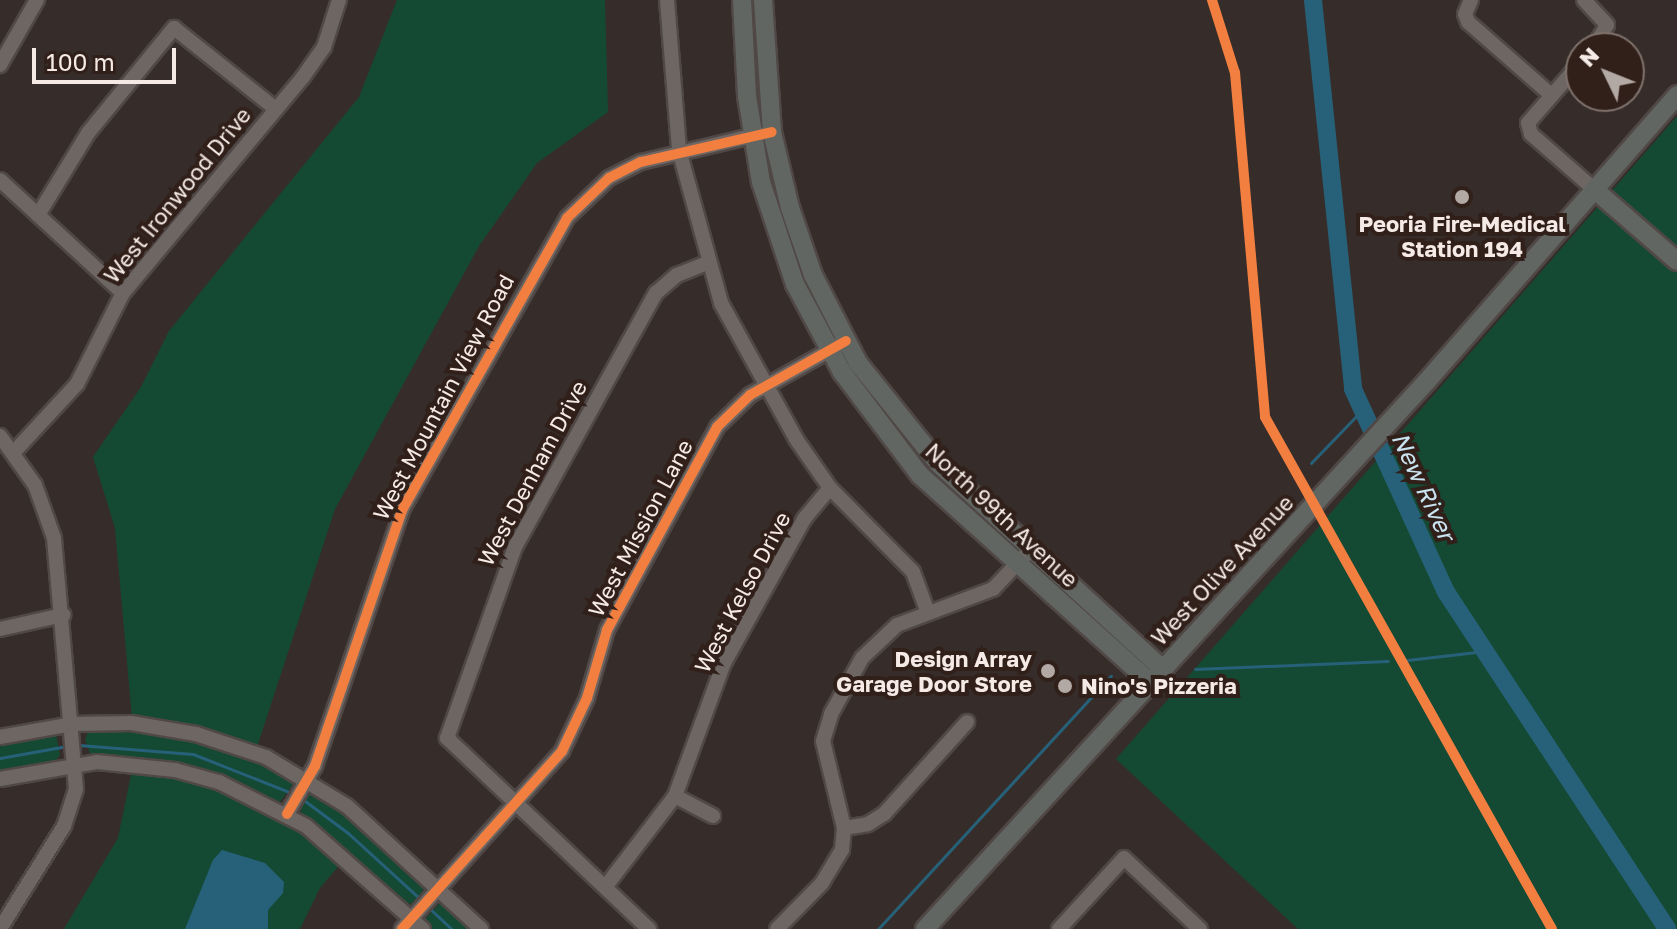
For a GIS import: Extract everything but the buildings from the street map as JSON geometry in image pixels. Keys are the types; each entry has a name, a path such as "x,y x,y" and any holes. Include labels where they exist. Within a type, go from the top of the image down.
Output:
{"main road":[{"name":"North 99th Avenue","path":"742,0 752,136 774,229 829,351 889,440 950,505 1016,564 1157,676"},
{"name":"North 99th Avenue","path":"763,0 772,132 802,247 846,341 909,431 1157,676"},
{"name":"West Olive Avenue","path":"925,929 1416,392 1677,95"},
{"path":"1595,190 1677,261"}],"street":[{"path":"0,65 37,0"},
{"name":"West Ironwood Drive","path":"14,452 77,384 123,293 324,47 339,0"},
{"path":"667,0 679,150 706,263 764,387 830,488 913,572 927,610"},
{"path":"1584,0 1607,25 1603,32"},
{"path":"1468,7 1551,95"},
{"path":"38,215 88,133 174,28 276,109"},
{"path":"1565,80 1528,123 1531,134 1595,190"},
{"name":"West Mountain View Road","path":"287,814 309,779 393,530 549,244 583,199 609,178 679,150 772,132"},
{"path":"0,180 123,293"},
{"name":"West Denham Drive","path":"518,806 447,738 515,547 656,293 677,275 706,263"},
{"name":"West Mission Lane","path":"412,926 439,890 518,806 574,730 607,630 717,427 764,387 846,341"},
{"path":"0,436 14,452 49,519 63,615 75,763 70,813 0,929"},
{"name":"West Kelso Drive","path":"606,886 675,796 724,663 804,519 830,488"},
{"path":"777,929 833,868 844,828 824,751 831,714 874,644 897,625 927,610 986,593 1030,550"},
{"path":"0,629 63,615"},
{"path":"844,828 868,824 884,814 967,722"},
{"path":"0,737 72,724 131,723 196,734 266,757 309,779 364,820 481,929"},
{"path":"0,779 75,763 128,764 202,776 287,814 330,844 412,926"},
{"path":"675,796 713,816"},
{"path":"518,806 649,929"},
{"path":"1059,929 1124,858 1200,929"}],"green space":[{"path":"397,0 605,0 608,112 537,163 479,246 335,509 257,747 205,730 132,718 115,528 93,457 141,387 169,331 359,97"},
{"path":"1677,116 1677,929 1298,929 1116,759"},
{"path":"89,729 190,737 267,761 294,783 280,802 223,778 91,756 85,740"},
{"path":"56,734 60,755 56,760 0,773 0,742"},
{"path":"132,770 218,787 287,820 342,862 320,888 300,929 64,929 118,838"},
{"path":"311,791 346,810 426,886 413,904 399,901 302,817 300,806"},
{"path":"442,901 475,929 431,929 424,920"}],"water":[{"path":"222,850 265,863 284,882 283,893 268,910 268,929 185,929 213,860"}],"waterway":[{"name":"New River","path":"1313,0 1353,389 1446,592 1667,929"},
{"path":"1311,463 1362,410"},
{"path":"1407,660 1485,651"},
{"path":"1195,669 1388,661"},
{"path":"878,929 1111,676"},
{"path":"79,745 193,754 294,794"},
{"path":"0,758 67,746"},
{"path":"301,798 348,833 420,899"},
{"path":"428,907 452,929"}],"cycle path":[{"path":"1212,0 1235,73 1265,417 1552,929"},
{"path":"287,814 315,766 402,510 567,218 609,178 641,162 772,132"},
{"path":"402,929 562,751 587,698 607,630 717,427 750,395 846,341"}],"place":[{"name":"Peoria Fire-Medical Station 194","path":"1462,197"},
{"name":"Design Array Garage Door Store","path":"1048,671"},
{"name":"Nino's Pizzeria","path":"1065,686"}]}
